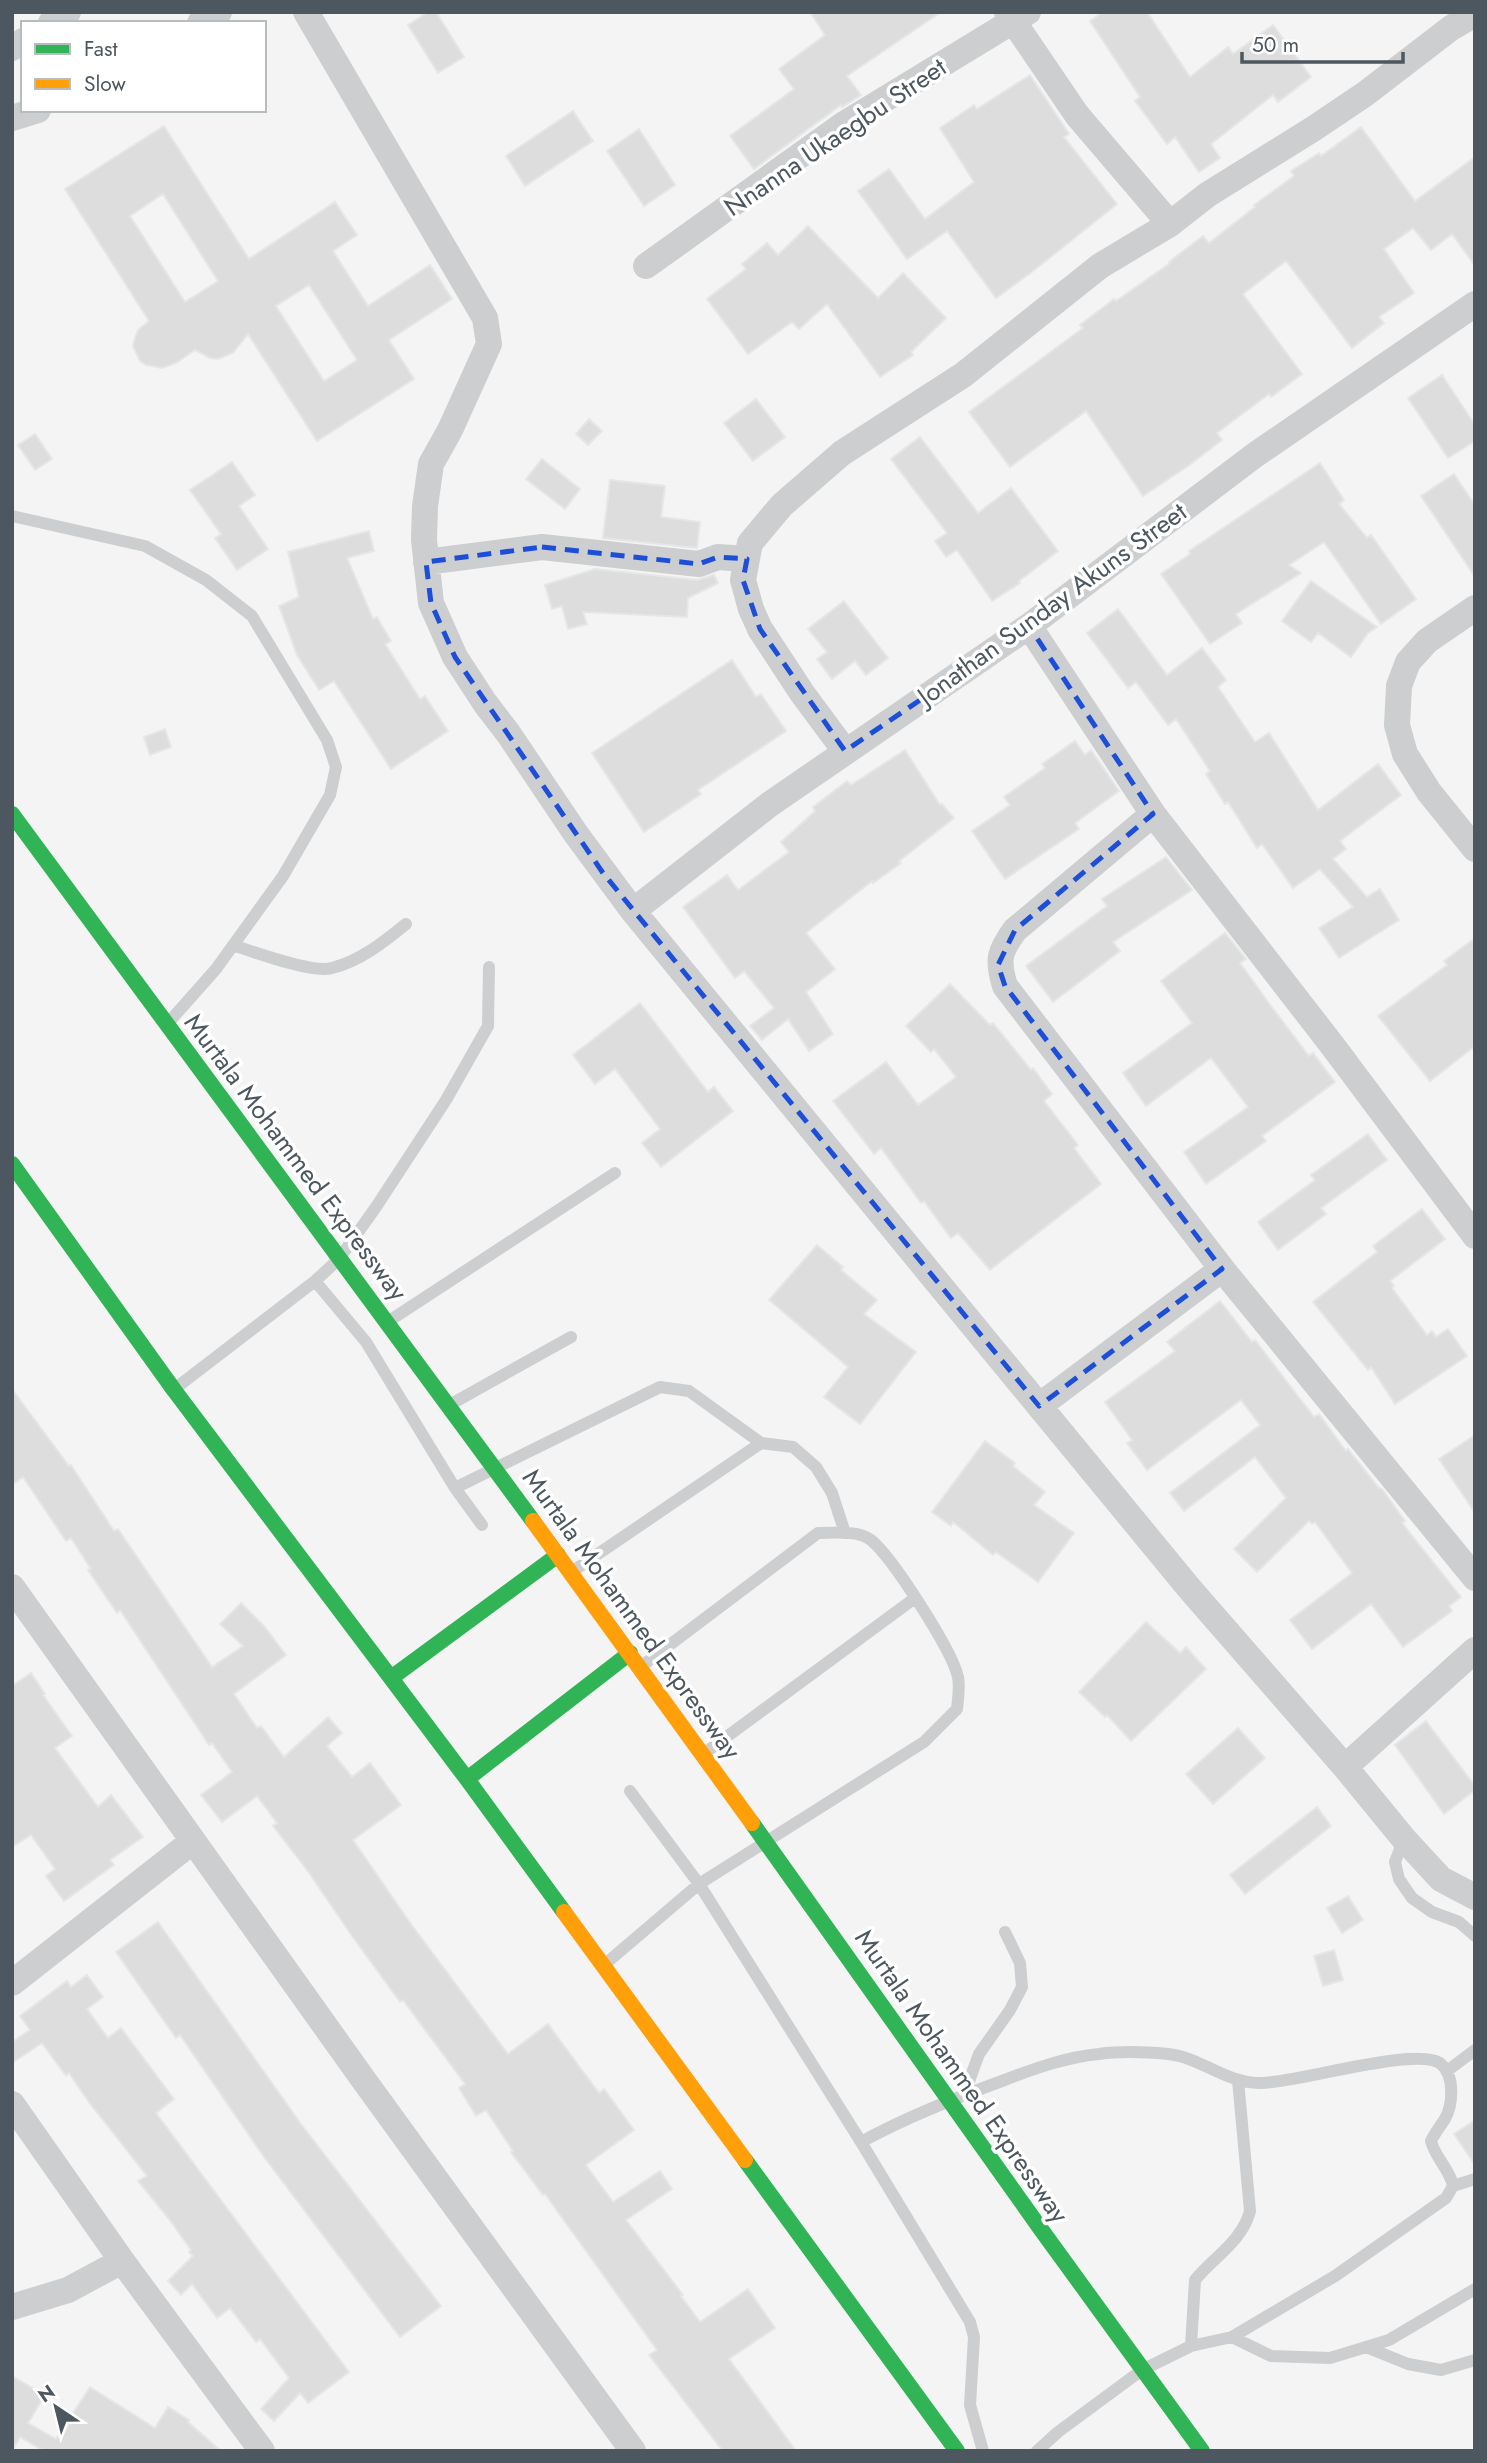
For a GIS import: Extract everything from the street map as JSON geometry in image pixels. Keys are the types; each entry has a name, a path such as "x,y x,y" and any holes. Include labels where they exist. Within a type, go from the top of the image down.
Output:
{"main road":[{"name":"Murtala Mohammed Expressway","path":"12,814 339,1259 389,1321 956,2098 1142,2370 1202,2451"},
{"path":"12,1164 174,1390 467,1779 957,2451"},
{"path":"391,1678 558,1555"},
{"path":"467,1779 630,1653"}],"street":[{"path":"203,21 219,12"},
{"path":"306,12 485,318 489,344 431,464 425,506 426,562 431,603 455,657 583,844 633,911 1189,1588 1441,1879 1475,1897"},
{"path":"845,751 802,693 760,629 743,580 750,543 782,505 842,453 963,375 1100,266 1170,224 1206,195 1344,108 1451,28 1475,14"},
{"path":"1016,16 1077,115 1170,224"},
{"name":"Nnanna Ukaegbu Street","path":"646,266 845,124 1016,16"},
{"path":"12,118 32,112"},
{"name":"Jonathan Sunday Akuns Street","path":"633,911 770,804 1029,626 1255,455 1475,304"},
{"path":"426,562 542,548 699,564 718,557 747,559"},
{"path":"1475,608 1427,642 1408,662 1399,686 1397,725 1405,754 1429,792 1475,849"},
{"path":"1029,626 1153,814 1332,1045 1475,1236"},
{"path":"1153,814 1015,930 1003,946 998,965 1006,986 1222,1269 1475,1578"},
{"path":"1040,1406 1222,1269"},
{"path":"12,1587 633,2451"},
{"path":"1345,1767 1475,1650"},
{"path":"12,1983 194,1841"},
{"path":"12,2104 122,2261 262,2451"},
{"path":"12,2306 68,2290 122,2261"}],"lane":[{"path":"12,516 145,546 206,580 252,616 327,740 336,767 330,795 283,876 200,989 167,1025"},
{"path":"233,945 282,962 330,969 371,951 406,925"},
{"path":"174,1390 315,1281 339,1259 446,1100 483,1036 488,1026 489,967"},
{"path":"389,1321 615,1172"},
{"path":"315,1281 366,1342 455,1488 482,1525"},
{"path":"449,1405 570,1337"},
{"path":"455,1488 660,1387 689,1391 761,1443 793,1447 816,1467 832,1493 845,1533"},
{"path":"571,1572 761,1443"},
{"path":"603,1966 699,1884 924,1742 957,1709 958,1678 949,1653 915,1598 870,1539 845,1533 818,1533 640,1667"},
{"path":"703,1754 915,1598"},
{"path":"630,1791 699,1884 970,2322 974,2337 970,2404 983,2451"},
{"path":"1405,1839 1395,1861 1399,1879 1412,1898 1432,1912 1459,1922 1475,1936"},
{"path":"956,2098 979,2054 1010,2010 1022,1987 1020,1964 1004,1932"},
{"path":"1447,2071 1475,2050"},
{"path":"861,2142 903,2119 956,2098 1047,2065 1100,2053 1171,2054 1238,2080 1260,2083 1430,2058 1447,2071 1452,2090 1446,2116 1431,2141 1433,2150 1451,2176 1453,2186 1446,2198 1335,2276 1232,2337 1191,2346 1142,2370 1037,2451"},
{"path":"1191,2346 1192,2290 1195,2280 1241,2233 1250,2211 1238,2080"},
{"path":"1453,2186 1475,2179"},
{"path":"1232,2337 1271,2356 1330,2357 1389,2340 1475,2289"},
{"path":"1366,2347 1408,2364 1441,2370 1475,2360"},
{"path":"1050,2440 1060,2451"}],"highlighted area":[{"path":"542,547 699,564 718,557 747,559 743,580 760,629 845,751 1029,626 1153,814 1015,930 998,965 1005,986 1222,1269 1039,1406 603,873 455,657 431,603 426,562"}],"building":[{"path":"428,12 436,12 464,57 438,73 408,25"},
{"path":"810,12 941,12 847,76 861,95 842,107 841,105 754,169 730,136 794,89 779,69 825,35"},
{"path":"1103,12 1147,12 1190,77 1228,47 1233,54 1273,25 1311,77 1278,102 1273,95 1211,144 1220,158 1199,172 1175,137 1167,144 1135,101 1140,97 1090,21"},
{"path":"1030,75 1069,134 1064,137 1117,204 996,298 947,231 907,259 858,191 889,169 925,219 974,182 940,128 974,105 977,109"},
{"path":"573,111 593,141 525,186 506,156"},
{"path":"164,126 249,259 335,202 357,235 333,251 368,306 430,265 452,299 389,340 414,379 317,441 248,334 233,353 218,359 195,350 176,363 162,368 140,361 133,346 138,330 149,321 65,189","holes":["163,194 218,281 185,302 130,216","309,285 357,360 324,381 276,306"]},
{"path":"1361,127 1415,201 1475,157 1475,266 1452,234 1431,250 1413,228 1384,249 1414,293 1379,317 1384,323 1352,348 1286,261 1243,294 1302,374 1271,397 1269,394 1217,433 1222,440 1188,466 1143,496 1086,411 1010,467 969,412 1083,328 1080,325 1114,299 1116,301 1170,263 1203,236 1209,243 1294,176 1291,171 1319,153 1321,156"},
{"path":"639,129 675,185 644,206 607,151"},
{"path":"808,226 878,298 903,273 946,318 911,352 913,355 880,377 827,304 799,329 792,322 748,354 707,299 746,269 742,264 767,243 778,255"},
{"path":"1442,375 1475,425 1475,441 1448,458 1408,398"},
{"path":"756,399 785,437 753,461 724,423"},
{"path":"589,419 602,431 588,445 576,434"},
{"path":"35,434 52,459 35,470 18,445"},
{"path":"920,437 978,513 1011,488 1058,551 1019,581 1020,583 992,601 957,550 946,557 935,541 947,533 891,459"},
{"path":"542,459 580,489 565,509 526,479"},
{"path":"232,462 255,495 239,506 268,549 237,570 215,538 221,534 190,490"},
{"path":"1320,463 1344,500 1339,504 1367,538 1371,535 1416,599 1381,624 1324,542 1289,565 1301,573 1236,614 1242,623 1210,644 1161,574 1190,554 1189,551"},
{"path":"1454,474 1475,505 1475,577 1421,496"},
{"path":"610,480 665,486 661,517 700,522 697,548 603,538"},
{"path":"369,531 374,551 347,558 373,619 377,617 391,641 385,644 420,699 425,696 448,731 391,769 334,681 319,690 297,655 279,606 299,597 288,552"},
{"path":"595,569 697,580 714,575 718,583 688,598 687,617 583,612 587,624 568,629 562,606 552,609 545,585"},
{"path":"1311,581 1377,627 1368,633 1351,657 1318,633 1311,642 1282,621"},
{"path":"844,601 888,658 866,675 855,661 832,679 817,659 827,652 808,629"},
{"path":"1118,609 1167,675 1202,648 1226,680 1218,687 1255,742 1269,733 1318,810 1378,764 1401,795 1340,841 1346,849 1333,859 1367,897 1380,889 1399,920 1339,958 1319,928 1353,907 1320,869 1293,888 1262,844 1257,848 1228,802 1225,804 1206,774 1210,771 1176,719 1168,725 1136,682 1128,688 1087,633"},
{"path":"732,660 756,697 761,694 786,731 698,790 701,794 644,832 592,753"},
{"path":"165,729 171,747 150,755 144,737"},
{"path":"1075,741 1085,755 1091,750 1119,791 1075,823 1079,829 1005,879 972,831 1010,805 1004,797 1045,768 1042,764"},
{"path":"905,750 940,805 954,818 899,861 901,863 873,883 872,881 806,933 835,969 806,992 833,1034 809,1051 788,1019 762,1040 750,1026 774,1008 744,971 735,978 683,907 727,875 738,890 789,852 781,842 815,811 813,807 847,781 851,785"},
{"path":"1166,857 1192,890 1113,942 1120,951 1053,1002 1026,966 1107,906 1102,899"},
{"path":"1225,933 1246,959 1240,963 1271,1006 1309,1056 1313,1053 1335,1082 1262,1136 1266,1141 1206,1184 1184,1152 1248,1107 1211,1058 1146,1106 1123,1073 1192,1023 1161,981"},
{"path":"1475,938 1475,1046 1430,1081 1378,1016 1447,965 1444,961"},
{"path":"950,984 990,1025 993,1023 1031,1070 1033,1068 1052,1094 1044,1101 1078,1145 1074,1148 1101,1184 990,1270 958,1233 951,1238 924,1201 921,1203 881,1148 874,1154 833,1101 886,1062 918,1105 956,1077 934,1049 931,1052 906,1026"},
{"path":"640,1003 708,1092 714,1087 733,1111 661,1167 642,1143 660,1129 615,1069 595,1084 573,1055"},
{"path":"1368,1134 1387,1160 1321,1208 1326,1214 1278,1250 1258,1222 1315,1180 1311,1175"},
{"path":"1422,1209 1445,1239 1390,1281 1394,1286 1392,1288 1427,1335 1432,1331 1436,1337 1448,1329 1467,1356 1395,1404 1371,1367 1368,1370 1313,1302 1377,1252 1373,1246"},
{"path":"817,1245 843,1267 841,1270 877,1300 864,1314 916,1352 860,1424 824,1397 848,1367 769,1300"},
{"path":"1220,1301 1252,1342 1255,1340 1314,1417 1319,1414 1346,1451 1348,1449 1382,1489 1405,1521 1402,1523 1461,1597 1449,1606 1452,1611 1403,1647 1371,1604 1312,1649 1290,1620 1352,1573 1315,1522 1312,1524 1309,1521 1257,1572 1234,1549 1286,1498 1255,1457 1184,1511 1170,1493 1260,1425 1241,1400 1147,1470 1127,1443 1132,1440 1105,1402 1175,1351 1167,1342"},
{"path":"12,1389 69,1466 71,1465 114,1531 118,1529 212,1667 243,1646 220,1624 241,1603 264,1626 286,1655 234,1694 257,1728 261,1726 284,1757 328,1717 342,1733 327,1746 352,1777 370,1763 401,1805 353,1840 411,1924 508,2054 548,2024 599,2093 604,2089 634,2130 586,2165 613,2202 660,2171 672,2189 626,2220 700,2322 748,2289 775,2328 729,2359 796,2451 722,2450 649,2355 657,2350 545,2194 543,2195 511,2152 513,2151 486,2110 476,2116 459,2088 465,2084 352,1936 273,1826 277,1823 257,1796 222,1822 201,1795 232,1772 212,1743 209,1745 120,1610 117,1613 88,1570 91,1569 71,1538 66,1541 23,1477 12,1485"},
{"path":"1475,1435 1475,1513 1439,1459"},
{"path":"985,1441 1015,1463 1013,1466 1045,1492 1034,1505 1074,1533 1038,1582 996,1552 993,1555 953,1522 951,1526 932,1512"},
{"path":"1146,1622 1180,1653 1186,1647 1206,1669 1131,1741 1107,1715 1105,1717 1079,1692"},
{"path":"31,1673 72,1736 55,1748 98,1807 111,1795 143,1837 110,1860 114,1865 64,1901 46,1876 55,1869 31,1835 12,1847 12,1686"},
{"path":"1426,1721 1475,1786 1475,1790 1444,1814 1395,1745"},
{"path":"1238,1728 1265,1758 1213,1804 1186,1774"},
{"path":"1317,1807 1331,1826 1245,1894 1230,1875"},
{"path":"1348,1896 1363,1920 1342,1933 1327,1908"},
{"path":"158,1922 301,2124 441,2306 400,2337 264,2157 180,2035 176,2038 116,1952"},
{"path":"1334,1950 1343,1980 1323,1986 1314,1956"},
{"path":"87,1975 103,1997 87,2009 108,2038 121,2028 174,2099 156,2113 349,2372 308,2403 300,2393 274,2421 261,2409 289,2378 260,2339 256,2342 230,2308 217,2318 192,2284 181,2295 168,2281 193,2256 169,2219 138,2181 147,2176 69,2073 66,2076 42,2043 12,2063 12,2042 30,2030 20,2016 67,1981 71,1987"},
{"path":"1475,2120 1475,2165 1454,2134"},
{"path":"12,2376 45,2395 28,2423 56,2439 90,2387 155,2428 168,2407 189,2420 188,2422 221,2451 44,2451 20,2437 12,2451"}],"traffic: fast":[{"path":"12,814 533,1521"},
{"path":"12,1164 174,1390 564,1912"},
{"path":"391,1678 558,1555"},
{"path":"467,1779 630,1653"},
{"path":"752,1823 1202,2451"},
{"path":"745,2160 957,2451"}],"traffic: slow":[{"path":"533,1521 752,1823"},
{"path":"564,1912 745,2160"}]}
